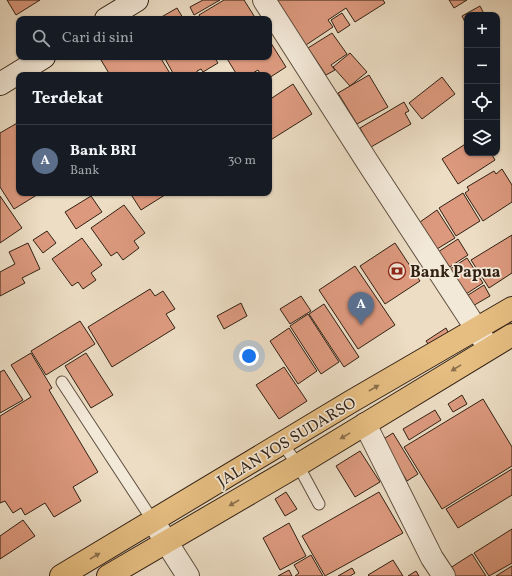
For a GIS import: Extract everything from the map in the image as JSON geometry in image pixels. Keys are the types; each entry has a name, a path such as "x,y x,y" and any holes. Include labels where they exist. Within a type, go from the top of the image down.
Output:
{"highway":[{"name":"JALAN YOS SUDARSO","path":"61,576 282,443 512,308"},
{"name":"JALAN YOS SUDARSO","path":"108,576 298,465 512,335"}],"street":[{"path":"111,16 137,0"},
{"path":"264,0 489,348"},
{"path":"20,72 39,60"},
{"path":"0,84 16,74"},
{"path":"365,424 432,558 444,576"},
{"path":"153,521 188,576"}],"lane":[{"path":"62,382 153,521"},
{"path":"282,443 298,465 319,504"}],"building":[{"path":"7,0 40,0 16,15"},
{"path":"203,0 220,0 194,15 190,7"},
{"path":"224,0 244,0 254,16 200,16 199,15"},
{"path":"273,0 383,0 385,3 355,22 346,8 328,20 333,27 303,47"},
{"path":"449,0 467,0 454,8"},
{"path":"480,6 483,12 469,12"},
{"path":"177,8 182,16 163,16"},
{"path":"342,13 350,25 338,33 331,20"},
{"path":"332,33 347,54 331,65 335,70 326,75 308,48"},
{"path":"272,45 286,67 272,76 272,72 259,72 258,70 255,72 235,72 228,60 272,60"},
{"path":"350,53 367,72 350,86 333,67"},
{"path":"101,60 162,60 169,72 108,72"},
{"path":"166,60 216,60 218,63 203,72 201,69 197,72 172,72"},
{"path":"369,75 388,107 357,124 338,93"},
{"path":"442,77 455,94 422,119 409,103"},
{"path":"293,84 312,114 272,139 272,98"},
{"path":"404,102 409,111 405,113 411,124 371,147 360,128"},
{"path":"16,124 16,196 35,196 14,209 0,187 0,133"},
{"path":"464,145 464,156 493,156 495,160 458,184 442,159"},
{"path":"502,169 512,185 512,202 483,221 465,193 469,190 467,187 494,171 496,174"},
{"path":"463,193 480,221 456,236 439,208"},
{"path":"0,196 22,228 0,243"},
{"path":"91,196 102,212 76,229 65,212"},
{"path":"132,196 163,196 141,210"},
{"path":"124,205 145,233 134,241 139,248 123,260 117,252 111,256 91,228"},
{"path":"437,210 455,238 437,249 420,222"},
{"path":"47,231 56,243 43,253 33,240"},
{"path":"512,235 512,273 489,288 471,260"},
{"path":"82,238 102,265 91,273 96,280 83,289 78,282 72,286 52,259"},
{"path":"458,239 468,255 448,268 438,252"},
{"path":"28,243 40,269 22,278 25,283 0,296 0,272 15,264 9,252"},
{"path":"395,243 420,281 385,304 360,266"},
{"path":"467,258 483,283 463,296 447,271"},
{"path":"355,266 395,325 358,349 319,290"},
{"path":"484,285 490,296 471,307 465,297"},
{"path":"150,289 155,296 163,291 175,309 166,314 175,328 112,367 88,327"},
{"path":"301,296 311,311 290,324 280,309"},
{"path":"241,303 247,316 224,329 217,316"},
{"path":"324,304 359,357 344,367 309,314"},
{"path":"308,314 339,362 321,374 290,326"},
{"path":"80,321 95,344 46,375 31,351"},
{"path":"289,328 317,371 298,384 270,341"},
{"path":"446,328 450,336 431,348 426,341"},
{"path":"31,353 52,388 49,390 98,472 73,487 81,501 54,517 45,503 25,515 21,508 13,513 5,501 0,503 0,416 31,397 11,365"},
{"path":"86,353 113,395 91,408 65,366"},
{"path":"284,367 307,401 279,419 256,385"},
{"path":"4,370 23,400 0,413 0,372"},
{"path":"462,395 467,404 453,412 448,404"},
{"path":"483,399 512,447 512,466 442,509 404,447"},
{"path":"435,410 441,420 409,440 403,429"},
{"path":"393,433 418,474 407,481 382,440"},
{"path":"360,451 380,482 355,497 336,466"},
{"path":"512,469 512,495 458,528 446,509"},
{"path":"286,492 297,509 285,516 275,499"},
{"path":"379,492 403,533 325,576 302,536"},
{"path":"23,520 35,536 0,559 0,536"},
{"path":"289,523 306,556 280,570 263,538"},
{"path":"512,529 512,563 489,576 474,553"},
{"path":"472,554 486,576 451,576 447,570"},
{"path":"311,555 323,576 295,576 299,573 294,565"},
{"path":"393,560 403,576 368,575"},
{"path":"512,566 512,576 496,576"},
{"path":"352,568 355,573 350,576 338,576"},
{"path":"289,570 292,576 278,576"},
{"path":"416,571 419,576 408,576"}],"place":[{"name":"Bank Papua","path":"397,271"},
{"name":"Bank BRI","path":"361,325"}]}
